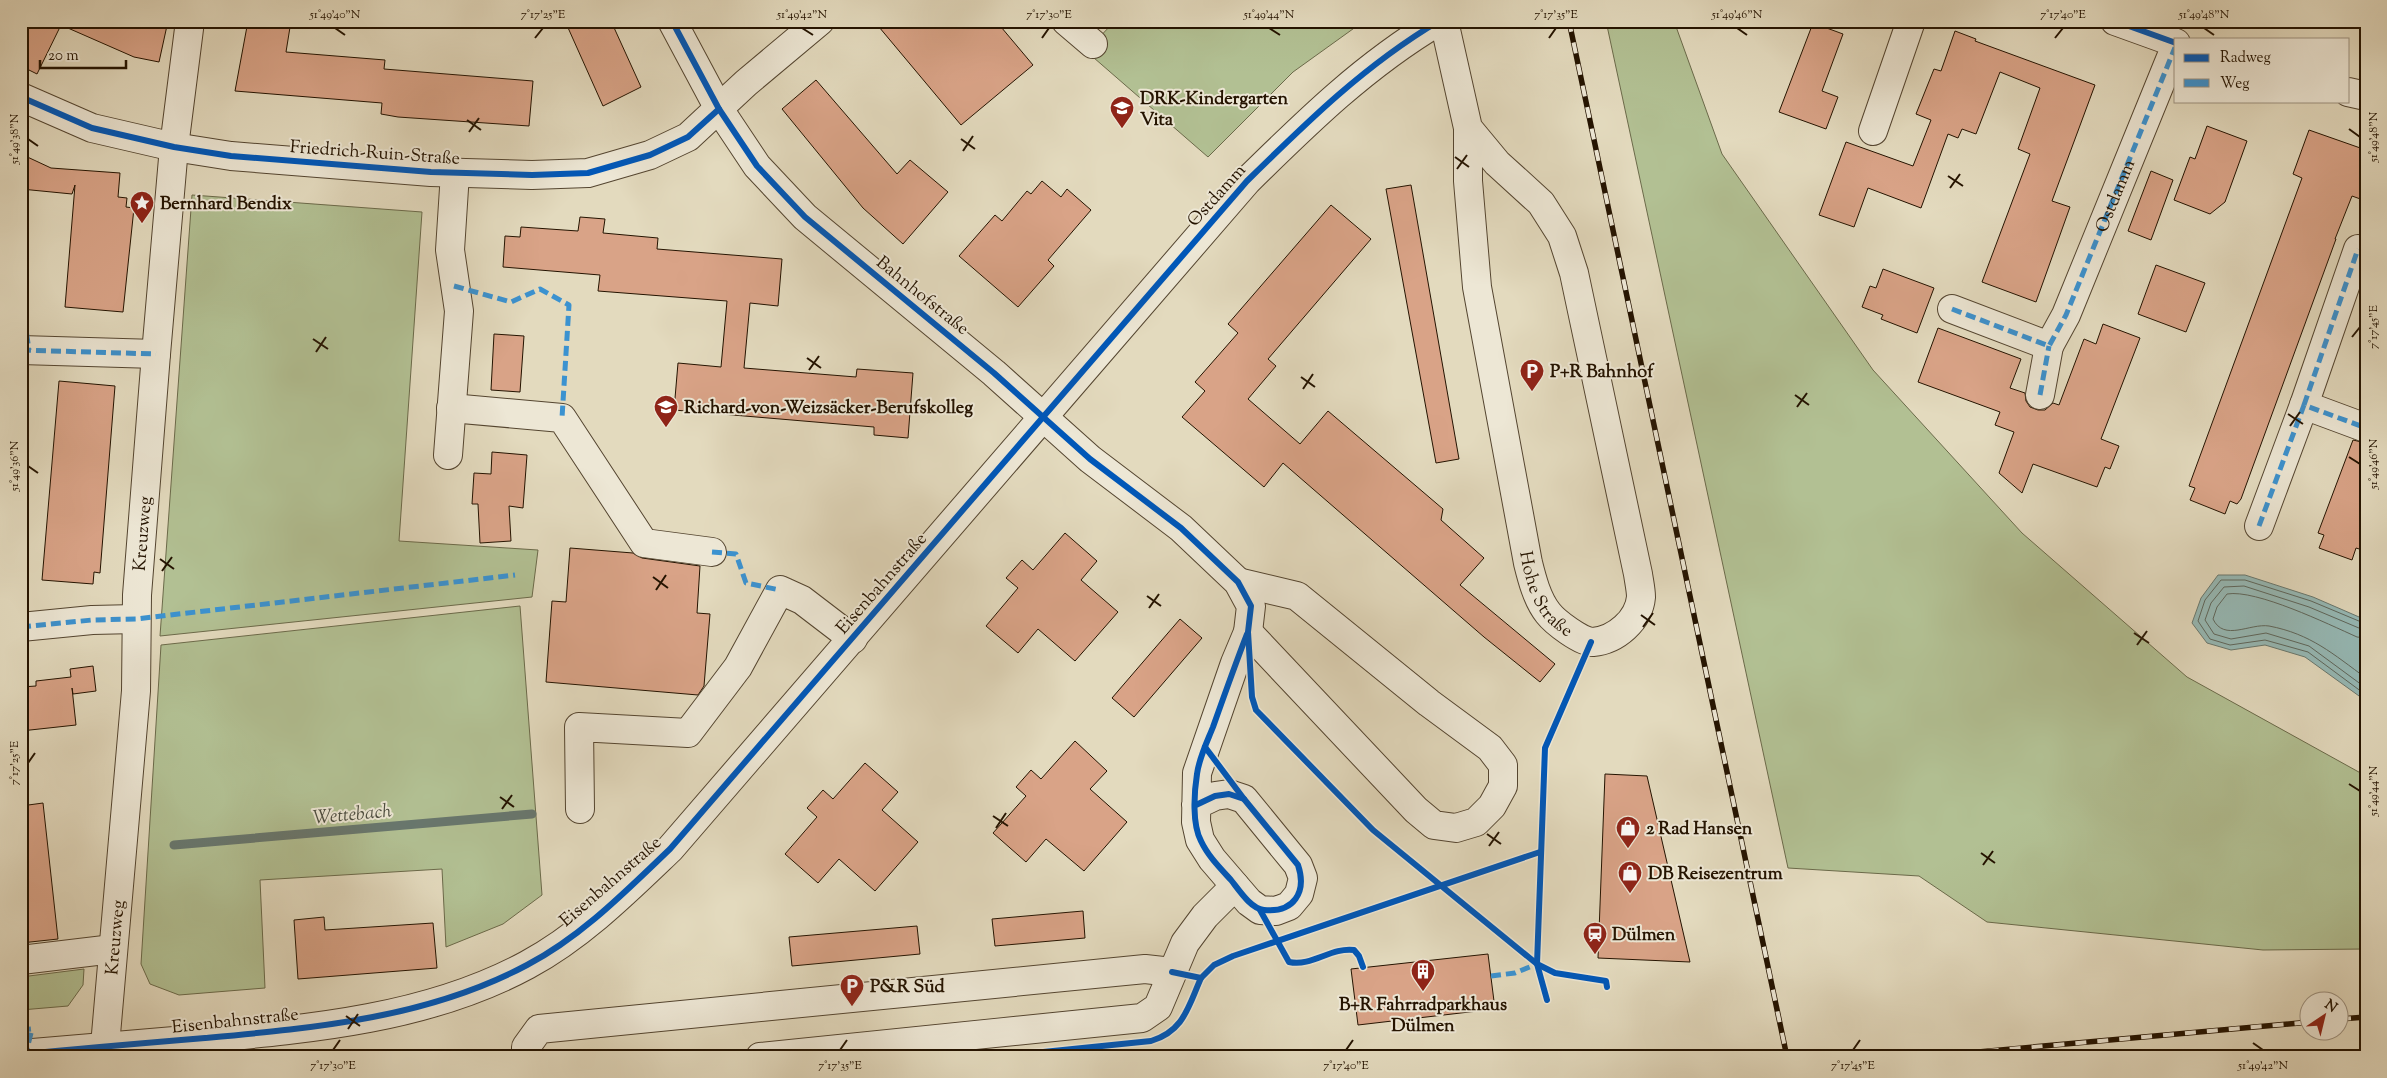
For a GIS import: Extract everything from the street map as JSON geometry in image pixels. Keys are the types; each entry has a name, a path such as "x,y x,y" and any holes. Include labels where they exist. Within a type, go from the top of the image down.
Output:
{"street":[{"name":"Kreuzweg","path":"105,1052 136,691 136,619 156,354 174,148 190,21"},
{"name":"Bahnhofstraße","path":"672,21 718,109 757,166 805,218 994,374 1090,459 1181,528 1238,582"},
{"name":"Friedrich-Ruin-Straße","path":"21,97 92,128 174,148 231,156 455,174 532,176 588,173 650,155 688,137 820,21"},
{"path":"1066,21 1093,44"},
{"name":"Ostdamm","path":"1042,418 1247,182 1311,117 1363,72 1439,21"},
{"name":"Hohe Straße","path":"1444,21 1468,128 1468,182 1477,287 1528,563 1534,585 1548,613 1569,632 1591,642 1609,638 1626,627 1634,616 1641,598 1638,574 1574,273 1562,236 1542,203 1497,163 1468,128"},
{"path":"1873,130 1911,21"},
{"name":"Ostdamm","path":"2115,21 2174,43"},
{"name":"Ostdamm","path":"2040,395 2049,346 2066,315 2174,49"},
{"path":"2350,92 2366,96"},
{"path":"448,455 459,311 450,250 455,174"},
{"path":"2259,526 2304,405 2358,249"},
{"path":"1952,309 2049,346"},
{"path":"21,350 156,354"},
{"path":"2304,405 2366,428"},
{"path":"451,408 562,418 644,543 712,552"},
{"name":"Eisenbahnstraße","path":"21,1054 105,1052 334,1024 383,1015 479,989 528,965 581,929 625,893 670,849 1042,418"},
{"path":"1196,805 1215,796 1229,794 1244,799 1298,865 1302,878 1299,894 1289,906 1276,911 1260,910 1249,902 1212,859 1200,840 1196,822 1196,805 1197,773 1248,632 1251,606 1238,582"},
{"path":"1238,582 1297,596 1429,703 1490,748 1503,765 1503,786 1492,806 1476,822 1456,828 1434,825 1416,810 1248,632"},
{"path":"580,809 579,727 688,733 738,667 780,590 802,600 853,639"},
{"path":"21,627 92,620 136,619"},
{"path":"760,1057 1142,1018 1158,1006 1185,943 1205,916 1235,886"},
{"path":"21,960 113,949"},
{"path":"526,1057 526,1048 539,1029 1145,970 1172,972"}],"green space":[{"path":"1115,21 1364,21 1293,72 1208,157 1086,51"},
{"path":"1606,21 1674,21 1722,154 1873,370 2022,533 2187,677 2366,776 2366,949 2263,950 1987,922 1919,876 1788,868"},
{"path":"192,195 422,212 399,541 538,550 532,597 160,636"},
{"path":"520,606 542,895 503,924 446,947 442,869 260,880 265,988 179,995 150,984 141,964 161,645"},
{"path":"84,969 83,985 68,1006 21,1010 21,977"}],"water":[{"path":"2218,575 2245,575 2313,597 2366,620 2366,701 2305,657 2265,645 2231,650 2207,643 2192,623 2201,598"}],"building":[{"path":"21,21 168,21 159,62 134,57 61,25 37,74 21,66"},
{"path":"248,21 291,21 286,52 385,60 384,69 533,81 529,126 398,117 381,114 382,103 235,91"},
{"path":"565,21 611,21 641,87 603,106"},
{"path":"874,21 996,21 1033,65 961,125"},
{"path":"1813,23 1843,34 1822,91 1838,97 1826,129 1779,112"},
{"path":"1955,31 1976,39 1975,41 2095,85 2052,201 2070,207 2036,302 1982,282 2030,154 2018,149 2040,88 2000,72 1976,134 1962,129 1958,138 1948,134 1921,208 1868,188 1854,227 1819,215 1846,142 1913,166 1931,120 1916,114 1934,69 1941,71"},
{"path":"816,80 897,174 910,160 948,192 903,244 863,208 782,109"},
{"path":"2207,126 2247,141 2225,202 2210,214 2174,200 2190,157 2195,159"},
{"path":"2309,130 2366,150 2366,201 2352,196 2241,499 2237,504 2230,501 2225,514 2190,500 2195,488 2189,486 2302,178 2293,174"},
{"path":"21,154 51,168 120,173 118,197 127,198 126,207 134,208 123,312 65,307 75,185 72,194 21,189"},
{"path":"2151,171 2173,180 2151,240 2128,231"},
{"path":"1042,181 1061,197 1067,189 1091,210 1048,260 1054,266 1018,307 959,256 995,215 1002,221 1027,191 1031,194"},
{"path":"1411,185 1459,459 1436,463 1386,189"},
{"path":"1331,205 1371,239 1268,359 1276,366 1248,399 1300,444 1328,411 1443,509 1441,520 1484,558 1460,585 1555,664 1540,682 1484,637 1283,463 1264,487 1182,417 1205,391 1195,382 1238,333 1228,324"},
{"path":"580,217 605,219 603,233 658,238 657,249 782,259 778,306 750,303 744,368 856,377 857,369 913,373 908,438 874,435 874,427 674,410 678,363 721,367 727,301 598,291 600,275 503,267 505,236 520,237 521,227 578,231"},
{"path":"2156,265 2205,283 2186,332 2138,314"},
{"path":"1883,269 1934,288 1917,333 1881,319 1883,315 1862,307 1870,286 1876,288"},
{"path":"2103,324 2140,338 2101,439 2119,446 2110,469 2105,467 2097,487 2033,464 2022,493 1999,473 2014,432 1995,425 2000,412 1918,382 1938,328 2021,359 2010,388 2025,393 2026,401 2030,407 2045,410 2053,403 2059,405 2084,339 2096,344"},
{"path":"494,334 524,336 520,392 491,390"},
{"path":"59,381 115,386 100,573 94,572 93,584 42,580"},
{"path":"2353,440 2366,443 2366,551 2356,548 2352,560 2319,548 2324,535 2318,533"},
{"path":"492,452 527,455 523,508 509,506 511,541 480,543 478,504 472,504 474,473 491,474"},
{"path":"1065,533 1097,561 1081,580 1118,612 1075,661 1038,629 1018,653 986,626 1018,588 1006,578 1022,560 1033,570"},
{"path":"570,548 633,553 642,558 700,566 697,613 710,614 704,686 698,695 546,682 552,601 566,602"},
{"path":"1180,619 1202,638 1134,717 1112,698"},
{"path":"93,666 96,691 73,694 72,688 76,725 21,731 21,687 36,686 36,681 71,677 70,669"},
{"path":"1075,741 1107,771 1090,789 1127,822 1084,871 1046,839 1026,862 993,833 1026,796 1016,787 1031,770 1041,779"},
{"path":"865,763 898,792 882,810 918,842 875,891 839,859 818,883 785,854 817,817 807,808 823,790 833,799"},
{"path":"1605,774 1647,776 1690,962 1598,958"},
{"path":"43,803 58,939 21,943 21,806"},
{"path":"1083,911 1085,938 995,946 992,919"},
{"path":"324,917 325,930 433,923 437,968 298,979 294,920"},
{"path":"917,926 920,954 792,966 789,937"},
{"name":"B+R Fahrradparkhaus Dülmen","path":"1488,954 1495,1009 1358,1025 1351,969"}],"waterway":[{"name":"Wettebach","path":"174,845 532,814"}],"railway":[{"path":"1569,21 1787,1057"},
{"path":"2350,1018 2366,1017"},
{"path":"1922,1057 2300,1023"}],"marked path":[{"path":"1952,309 2049,346 2066,315 2174,50"},
{"path":"2304,405 2358,249"},
{"path":"454,286 511,302 540,289 569,305 562,418"},
{"path":"21,322 25,323 29,350"},
{"path":"2040,395 2049,346"},
{"path":"21,350 156,354"},
{"path":"2259,526 2304,405 2366,428"},
{"path":"712,552 736,554 746,583 780,590"},
{"path":"21,627 92,620 136,619 515,575"},
{"path":"1491,976 1515,973 1537,964 1535,962"},
{"path":"21,1030 32,1029 25,1057"}],"cycle path":[{"path":"672,21 719,109 757,166 805,217 994,373 1090,459 1181,528 1238,582 1251,606 1248,632 1252,697 1256,710 1373,830 1537,964 1555,973 1606,981 1607,987"},
{"path":"24,1054 287,1030 370,1018 410,1009 489,983 527,965 566,941 602,912 670,849 1247,181 1338,95 1386,56 1439,21"},
{"path":"2115,21 2174,42"},
{"path":"21,97 92,128 174,147 231,156 431,172 532,175 588,173 650,155 688,137 719,109"},
{"path":"1196,805 1215,796 1229,794 1244,799 1298,865 1301,884 1296,899 1283,908 1274,910 1264,910 1254,906 1214,862 1201,841 1196,826 1195,799 1198,768 1247,634"},
{"path":"1547,1000 1537,964 1545,748 1591,642"},
{"path":"1205,747 1244,799"},
{"path":"1172,972 1201,978 1214,965 1233,956 1540,852"},
{"path":"1260,910 1289,962 1306,962 1337,951 1354,950 1359,956 1363,967"},
{"path":"993,1057 1151,1041 1162,1037 1171,1031 1184,1017 1201,978"}],"place":[{"name":"DRK-Kindergarten Vita","path":"1122,129"},
{"name":"Bernhard Bendix","path":"142,224"},
{"name":"P+R Bahnhof","path":"1532,392"},
{"name":"Richard-von-Weizsäcker-Berufskolleg","path":"666,428"},
{"name":"2 Rad Hansen","path":"1628,849"},
{"name":"DB Reisezentrum","path":"1630,894"},
{"name":"Dülmen","path":"1595,955"},
{"name":"B+R Fahrradparkhaus Dülmen","path":"1423,992"},
{"name":"P&R Süd","path":"852,1007"}]}
